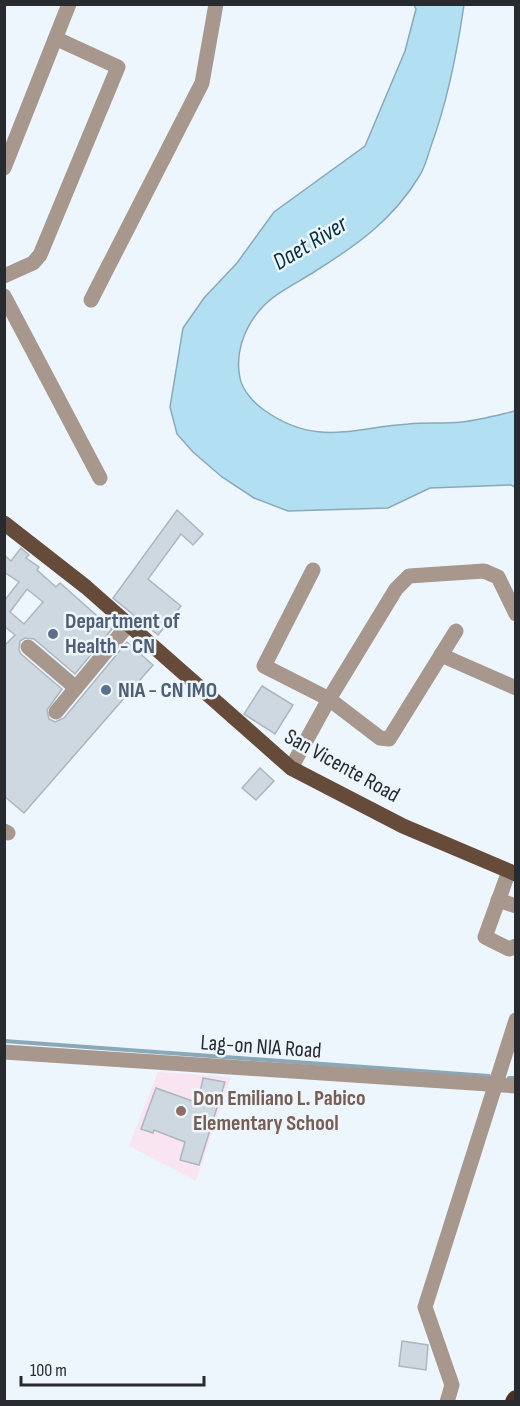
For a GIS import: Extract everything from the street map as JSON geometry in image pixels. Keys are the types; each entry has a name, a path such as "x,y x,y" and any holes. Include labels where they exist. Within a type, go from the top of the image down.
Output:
{"main road":[{"name":"San Vicente Road","path":"4,523 86,587 291,768 403,826 512,872"}],"street":[{"path":"4,168 69,4"},
{"path":"91,300 202,83 216,4"},
{"path":"4,276 33,263 40,255 118,67 57,39"},
{"path":"4,296 100,478"},
{"path":"314,570 264,666 329,699 380,738 389,739 456,631"},
{"path":"291,768 329,699 396,589 409,576 484,571 498,577 516,614"},
{"path":"56,712 128,625"},
{"path":"28,648 76,688"},
{"path":"441,656 516,688"},
{"path":"512,872 498,900 485,937 508,949 516,946"},
{"path":"498,900 516,906"},
{"path":"447,1401 452,1386 425,1307 516,1020"},
{"name":"Lag-on NIA Road","path":"4,1052 516,1086"}],"shaded area":[{"name":"Don Emiliano L. Pabico Elementary School","path":"158,1072 231,1077 196,1181 129,1146"}],"water":[{"name":"Daet River","path":"414,5 464,5 447,94 420,175 398,205 373,230 345,252 278,294 259,311 253,318 242,343 239,360 240,378 249,396 264,410 283,421 317,432 351,431 415,423 462,422 515,411 515,487 511,485 430,488 388,508 288,511 254,498 222,477 193,452 177,434 170,407 183,328 204,298 237,263 274,212 365,146 405,51 416,9"}],"building":[{"path":"177,510 203,534 193,545 181,534 148,579 181,606 158,635 113,598"},
{"path":"21,548 29,555 26,558 39,567 37,570 56,587 60,583 112,629 75,674 34,639 25,638 20,641 21,654 62,689 47,710 49,719 55,722 64,718 127,642 153,665 24,813 4,796 4,646 15,635 4,626 4,601 19,582 4,572 4,555 11,561","holes":["27,589 43,602 24,624 10,612"]},
{"path":"262,686 293,705 275,734 244,714"},
{"path":"260,768 274,781 256,800 242,788"},
{"path":"203,1078 225,1082 199,1165 180,1160 185,1142 154,1130 153,1133 141,1129 156,1088 198,1103"},
{"path":"402,1341 428,1345 426,1370 399,1366"}],"waterway":[{"path":"4,1041 489,1076"},
{"path":"509,1078 516,1078"}],"place":[{"name":"Department of Health - CN","path":"53,634"},
{"name":"NIA - CN IMO","path":"106,690"},
{"name":"Don Emiliano L. Pabico Elementary School","path":"181,1111"}]}
